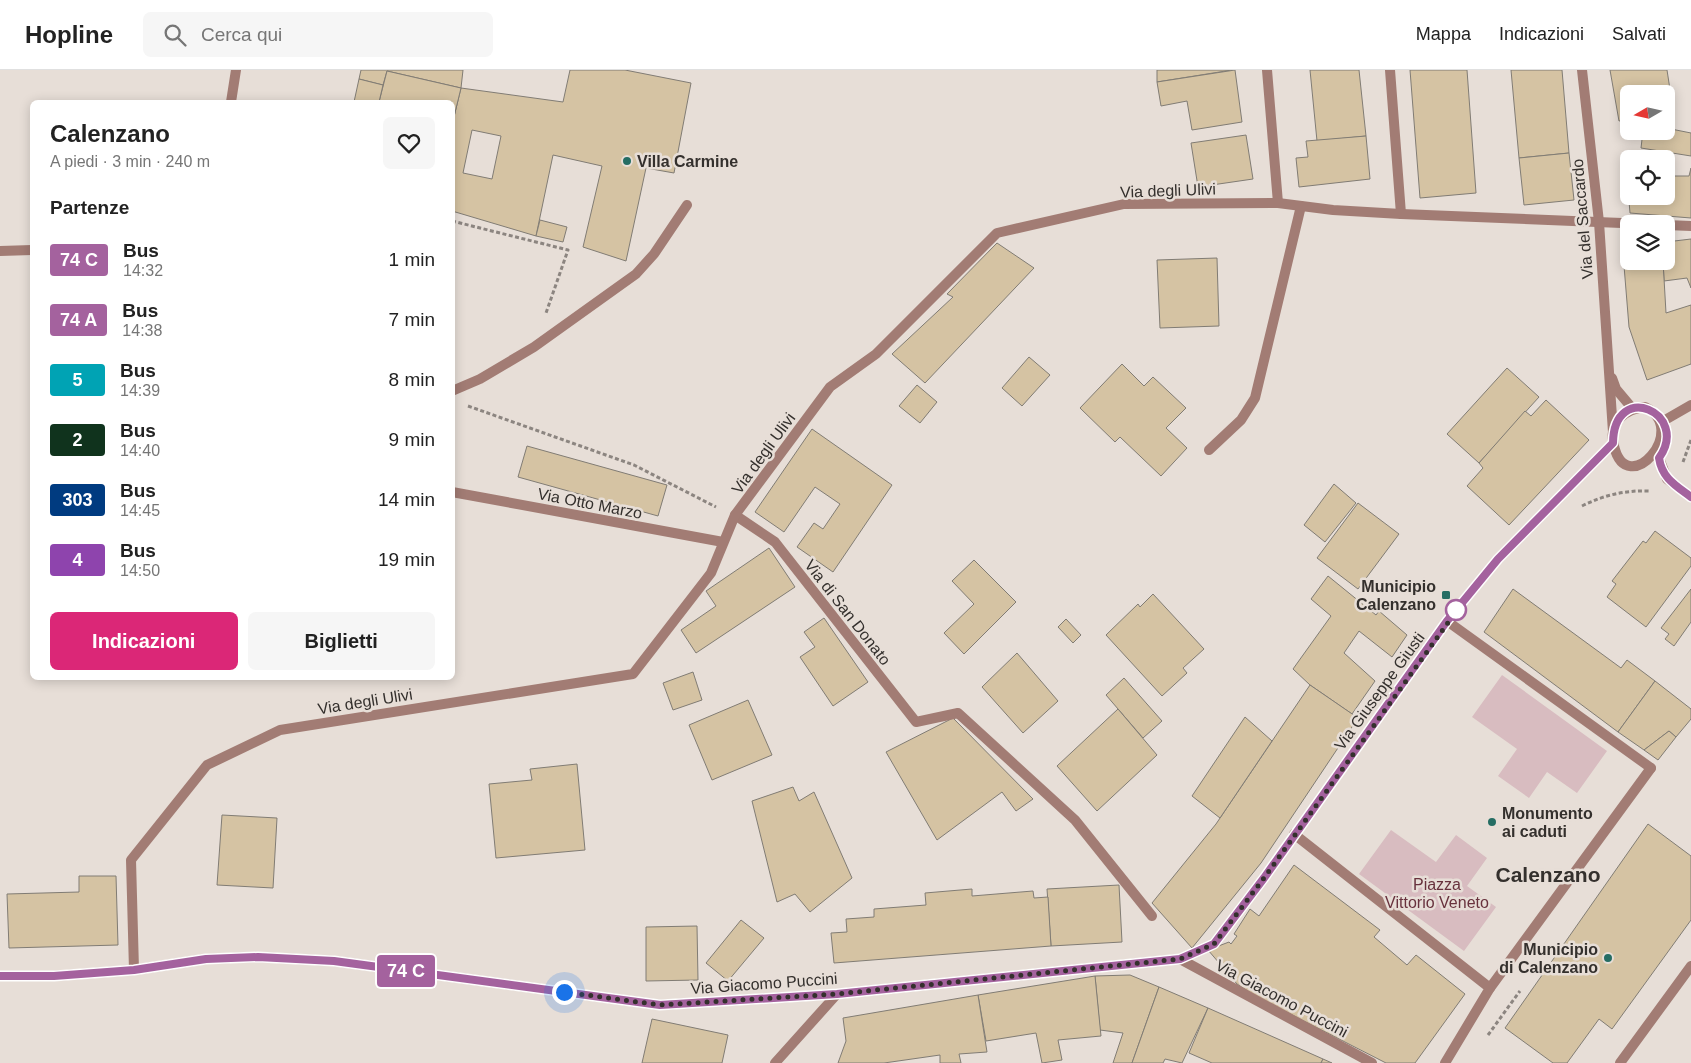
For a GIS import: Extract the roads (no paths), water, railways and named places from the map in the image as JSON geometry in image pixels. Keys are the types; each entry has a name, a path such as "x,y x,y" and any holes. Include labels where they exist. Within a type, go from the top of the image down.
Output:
{"street":[{"path":"232,100 236,70"},
{"path":"1267,70 1278,203"},
{"path":"1390,70 1401,214"},
{"name":"Via del Saccardo","path":"1582,70 1599,222 1613,432"},
{"name":"Via degli Ulivi","path":"134,970 131,860 206,765 280,730 633,674 711,573 735,515 830,387 876,354 997,233 1124,204 1278,203 1401,214 1620,223"},
{"path":"455,391 480,379 534,347 636,274 663,242 687,204"},
{"path":"1208,450 1241,420 1255,398 1301,206"},
{"path":"1675,225 1691,226"},
{"path":"0,251 30,250"},
{"name":"Via del Saccardo","path":"1608,365 1616,389 1632,408"},
{"path":"1665,420 1691,405"},
{"path":"1645,407 1654,410 1665,420 1669,429 1669,441 1666,450 1659,458 1652,463 1640,466 1628,464 1620,459 1613,443 1613,432 1620,418 1632,408 1645,407"},
{"name":"Via Giuseppe Giusti","path":"1180,959 1214,944 1447,621 1498,559 1613,443"},
{"path":"1659,458 1667,479 1691,497"},
{"name":"Via Otto Marzo","path":"455,493 723,542"},
{"name":"Via di San Donato","path":"735,515 774,542 916,722 958,713 1075,820 1152,916"},
{"path":"1445,1063 1490,988 1651,768 1447,621"},
{"path":"1294,834 1490,988"},
{"name":"Via Giacomo Puccini","path":"0,976 54,976 134,970 206,959 258,957 334,961 660,1005 837,994 1180,959 1372,1063"},
{"path":"1620,1063 1691,966"},
{"path":"776,1063 837,994"}],"place":[{"name":"Villa Carmine","path":"627,161"},
{"name":"Municipio Calenzano","path":"1446,595"},
{"name":"Monumento ai caduti","path":"1492,822"},
{"name":"Municipio di Calenzano","path":"1608,958"}],"district":[{"name":"Calenzano","path":"1548,875"}],"park label":[{"name":"Piazza Vittorio Veneto","path":"1437,893"}]}
